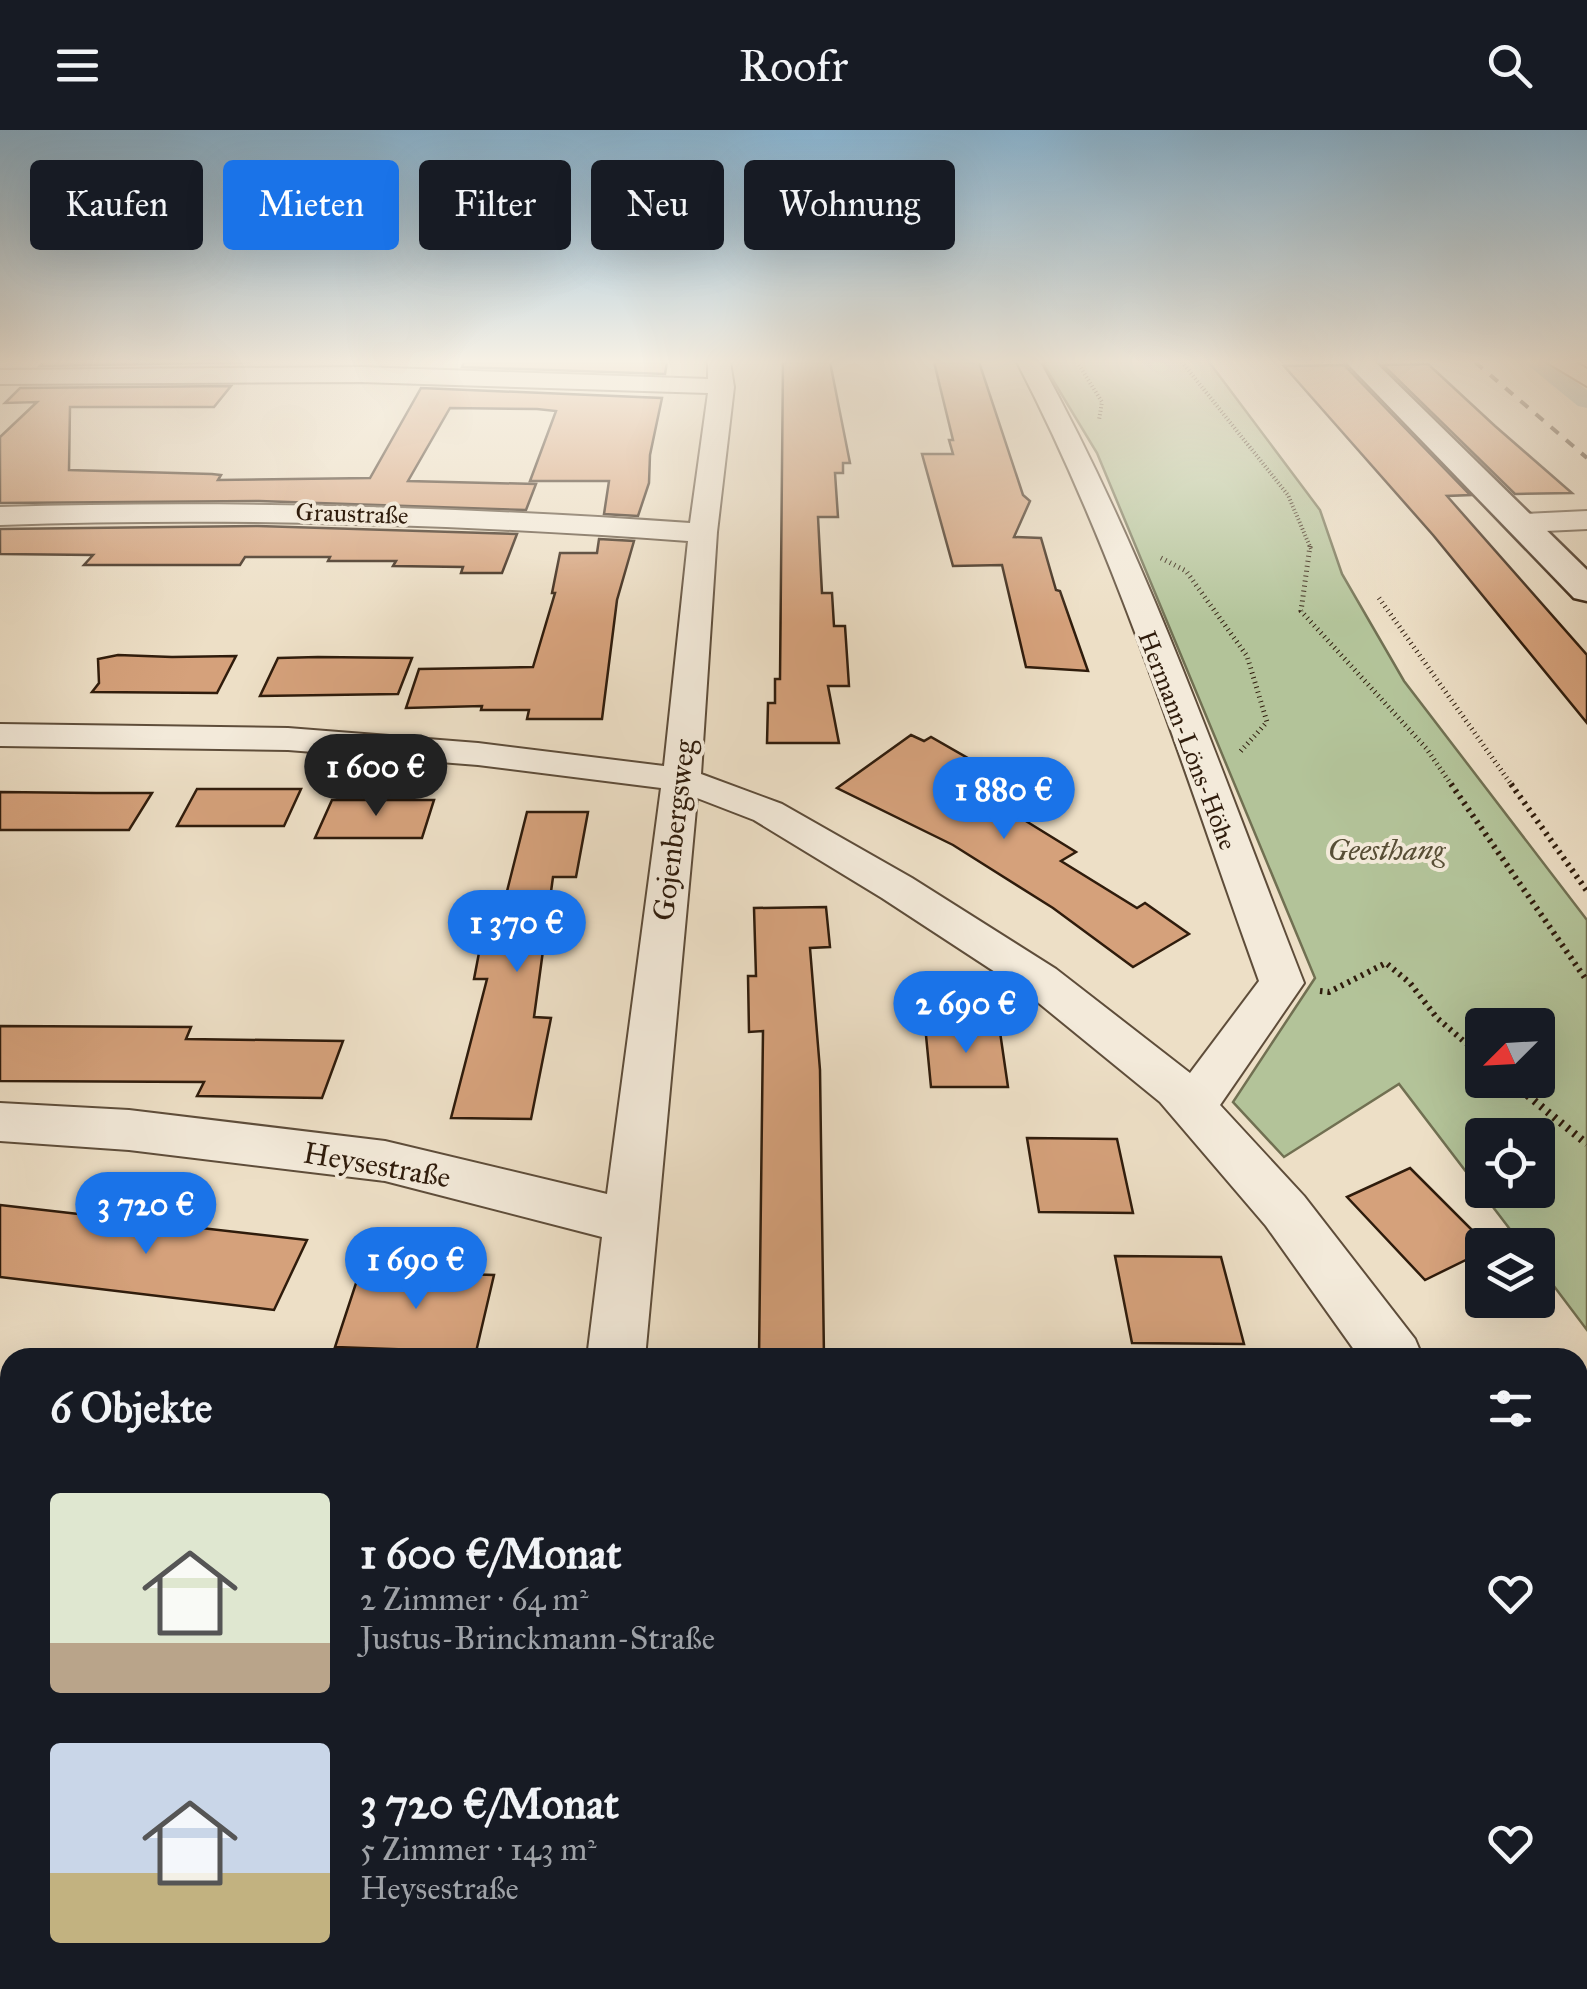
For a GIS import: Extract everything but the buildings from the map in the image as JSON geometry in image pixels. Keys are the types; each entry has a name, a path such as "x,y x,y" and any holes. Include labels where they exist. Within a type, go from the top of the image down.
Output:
{"main road":[{"path":"1447,449 1587,590"}],"street":[{"name":"Gojenbergsweg","path":"617,1348 671,843 682,780 712,449"},
{"name":"Hermann-Löns-Höhe","path":"1075,449 1111,532 1282,984 1194,1104"},
{"name":"Graustraße","path":"0,516 214,510 380,513 703,533"},
{"path":"1524,524 1587,520"},
{"path":"0,735 288,739 478,754 682,780 768,812 897,888 1040,980 1194,1104 1285,1211 1387,1348"},
{"name":"Heysestraße","path":"0,1122 129,1130 384,1161 630,1222"}],"path":[{"path":"1251,449 1288,495 1311,549 1301,611 1426,748 1587,981"},
{"path":"1111,532 1186,571 1247,656 1268,722 1206,790"},
{"path":"1379,598 1587,892"},
{"path":"1329,992 1386,962 1465,1042"},
{"path":"1532,1098 1587,1144"}],"green space":[{"name":"Geesthang","path":"1094,449 1274,449 1320,510 1342,574 1404,681 1587,920 1587,1330 1555,1288 1555,1228 1509,1228 1494,1208 1555,1208 1555,1118 1465,1118 1465,1170 1399,1084 1284,1157 1233,1102 1315,978"}],"railway":[{"path":"1576,449 1587,458"}]}
